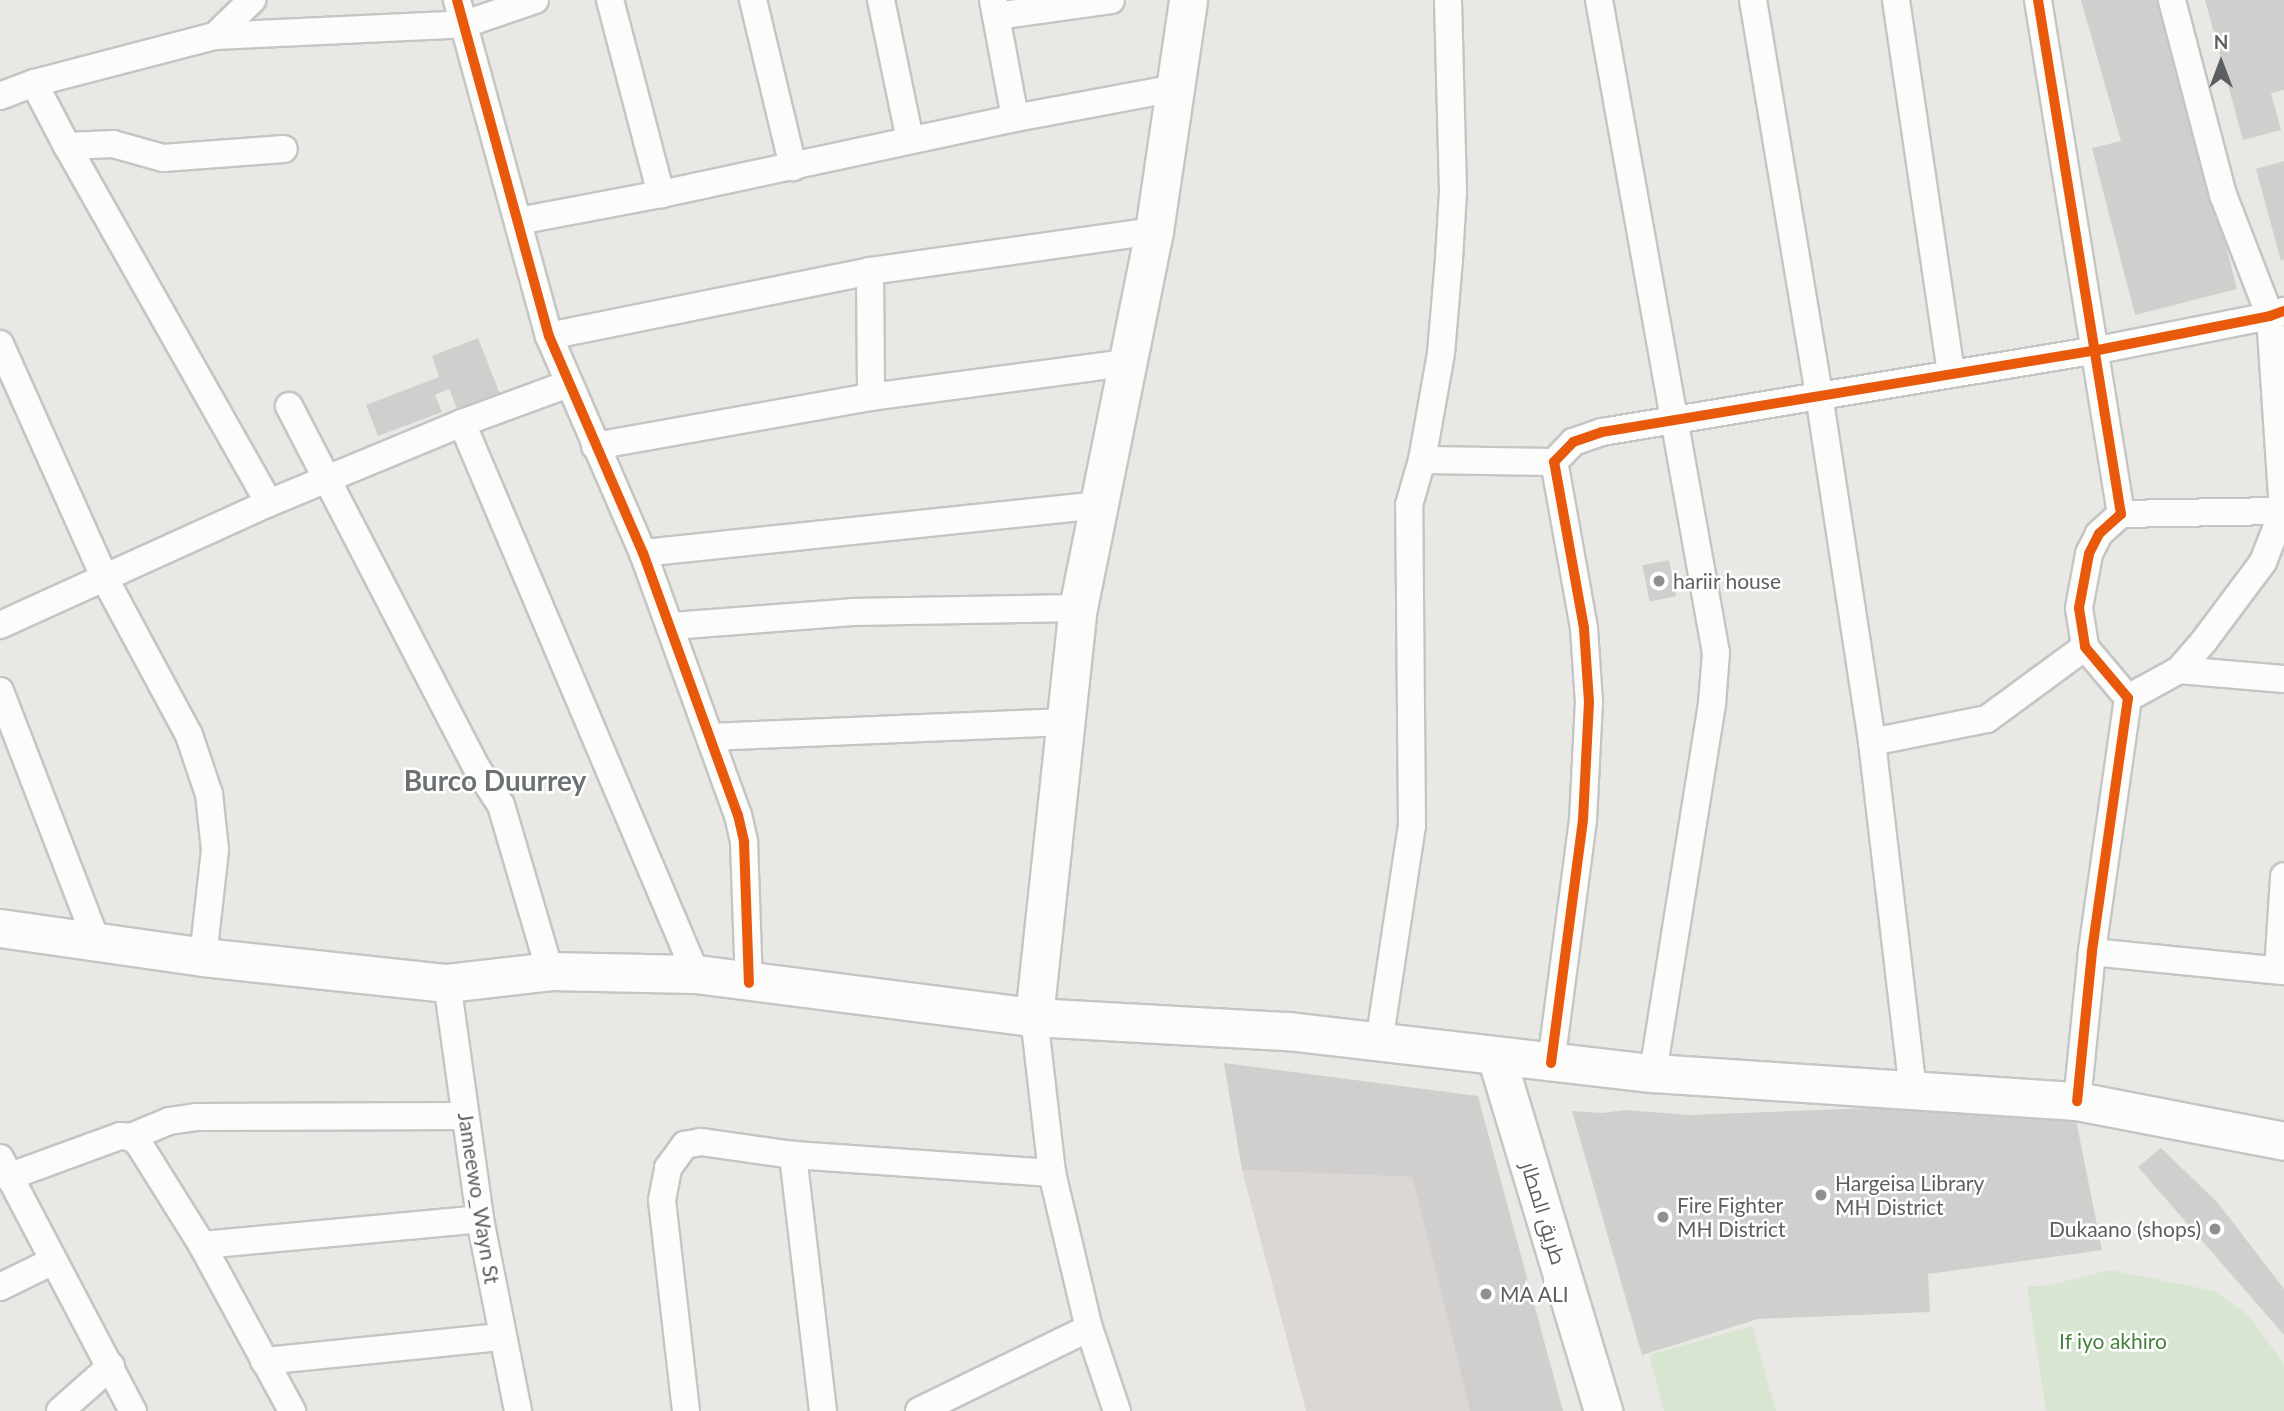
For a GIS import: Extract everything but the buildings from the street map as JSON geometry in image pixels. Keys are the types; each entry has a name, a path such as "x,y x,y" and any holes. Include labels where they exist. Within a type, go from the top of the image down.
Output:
{"main road":[{"path":"1034,1017 1078,608 1125,363 1154,231 1188,0"},
{"path":"0,928 204,957 447,983 550,971 696,974 749,983 1034,1017 1288,1031 1653,1073 2077,1101 2284,1141"},
{"name":"طريق المطار","path":"1496,1056 1603,1411"}],"street":[{"path":"215,36 252,0"},
{"path":"0,96 34,83 215,36 461,12 535,0"},
{"path":"610,0 661,194"},
{"path":"753,0 793,167"},
{"path":"881,0 910,140"},
{"path":"1015,118 994,8 1111,0"},
{"path":"1379,1042 1412,826 1409,505 1422,460 1441,353 1452,204 1448,0"},
{"path":"1598,0 1716,653 1713,704 1653,1073"},
{"path":"1753,0 1819,395 1872,742 1913,1091"},
{"path":"1896,0 1951,374"},
{"path":"2038,0 2120,514"},
{"path":"2128,698 2179,670 2263,562 2283,511 2277,313 2222,195 2172,0"},
{"path":"461,12 549,335 672,625 744,842 749,983"},
{"path":"34,83 269,503"},
{"path":"518,221 793,167 1015,118 1176,88"},
{"path":"67,146 113,144 163,158 284,149"},
{"path":"549,335 870,271 1154,231"},
{"path":"870,271 872,397"},
{"path":"1422,460 1554,462 1573,442 1592,436 1819,395 2093,351 2277,313"},
{"path":"0,344 105,579 189,735 209,793 215,850 204,957"},
{"path":"595,446 872,397 1125,363"},
{"path":"0,625 269,503 568,384"},
{"path":"289,406 478,770 501,805 550,971"},
{"path":"462,424 696,974"},
{"path":"1551,1063 1583,820 1589,702 1584,628 1554,462"},
{"path":"643,553 1098,505"},
{"path":"2077,1101 2092,952 2128,698 2085,647 2079,608 2089,554 2099,534 2120,514 2283,511"},
{"path":"672,625 852,612 1078,608"},
{"path":"1872,742 1987,719 2085,647"},
{"path":"2179,670 2284,679"},
{"path":"0,691 96,940"},
{"path":"710,737 1065,722"},
{"path":"2092,952 2281,971 2284,876"},
{"name":"Jameewo_Wayn St","path":"447,983 480,1219 518,1411"},
{"path":"1034,1017 1052,1174 1089,1328 1117,1411"},
{"path":"133,1411 4,1168 120,1136 131,1137 169,1121 196,1117 465,1116"},
{"path":"131,1137 139,1144 202,1245 292,1411"},
{"path":"686,1411 662,1200 668,1168 685,1145 701,1142 793,1155 1052,1174"},
{"path":"793,1155 822,1411"},
{"path":"202,1245 480,1219"},
{"path":"0,1287 53,1261"},
{"path":"919,1411 1089,1328"},
{"path":"264,1361 502,1336"},
{"path":"60,1411 111,1366"}],"shaded area":[{"path":"1242,1170 1412,1177 1470,1411 1306,1411"}],"green space":[{"name":"If iyo akhiro","path":"2110,1270 2214,1291 2248,1315 2284,1364 2284,1411 2046,1411 2027,1286 2046,1286"},
{"path":"1752,1326 1776,1411 1664,1411 1649,1355"}],"cycle path":[{"path":"457,0 549,336 643,553 738,815 744,842 749,983"},
{"path":"2038,0 2121,514 2099,534 2089,554 2079,608 2085,647 2128,698 2092,952 2077,1101"},
{"path":"1551,1063 1583,820 1589,702 1584,628 1554,462 1573,442 1602,432 2093,351 2284,311"}],"place":[{"name":"hariir house","path":"1659,581"},
{"name":"Hargeisa Library MH District","path":"1821,1195"},
{"name":"Fire Fighter MH District","path":"1663,1217"},
{"name":"Dukaano (shops)","path":"2215,1229"},
{"name":"MA ALI","path":"1486,1294"}],"district":[{"name":"Burco Duurrey","path":"495,780"}]}
